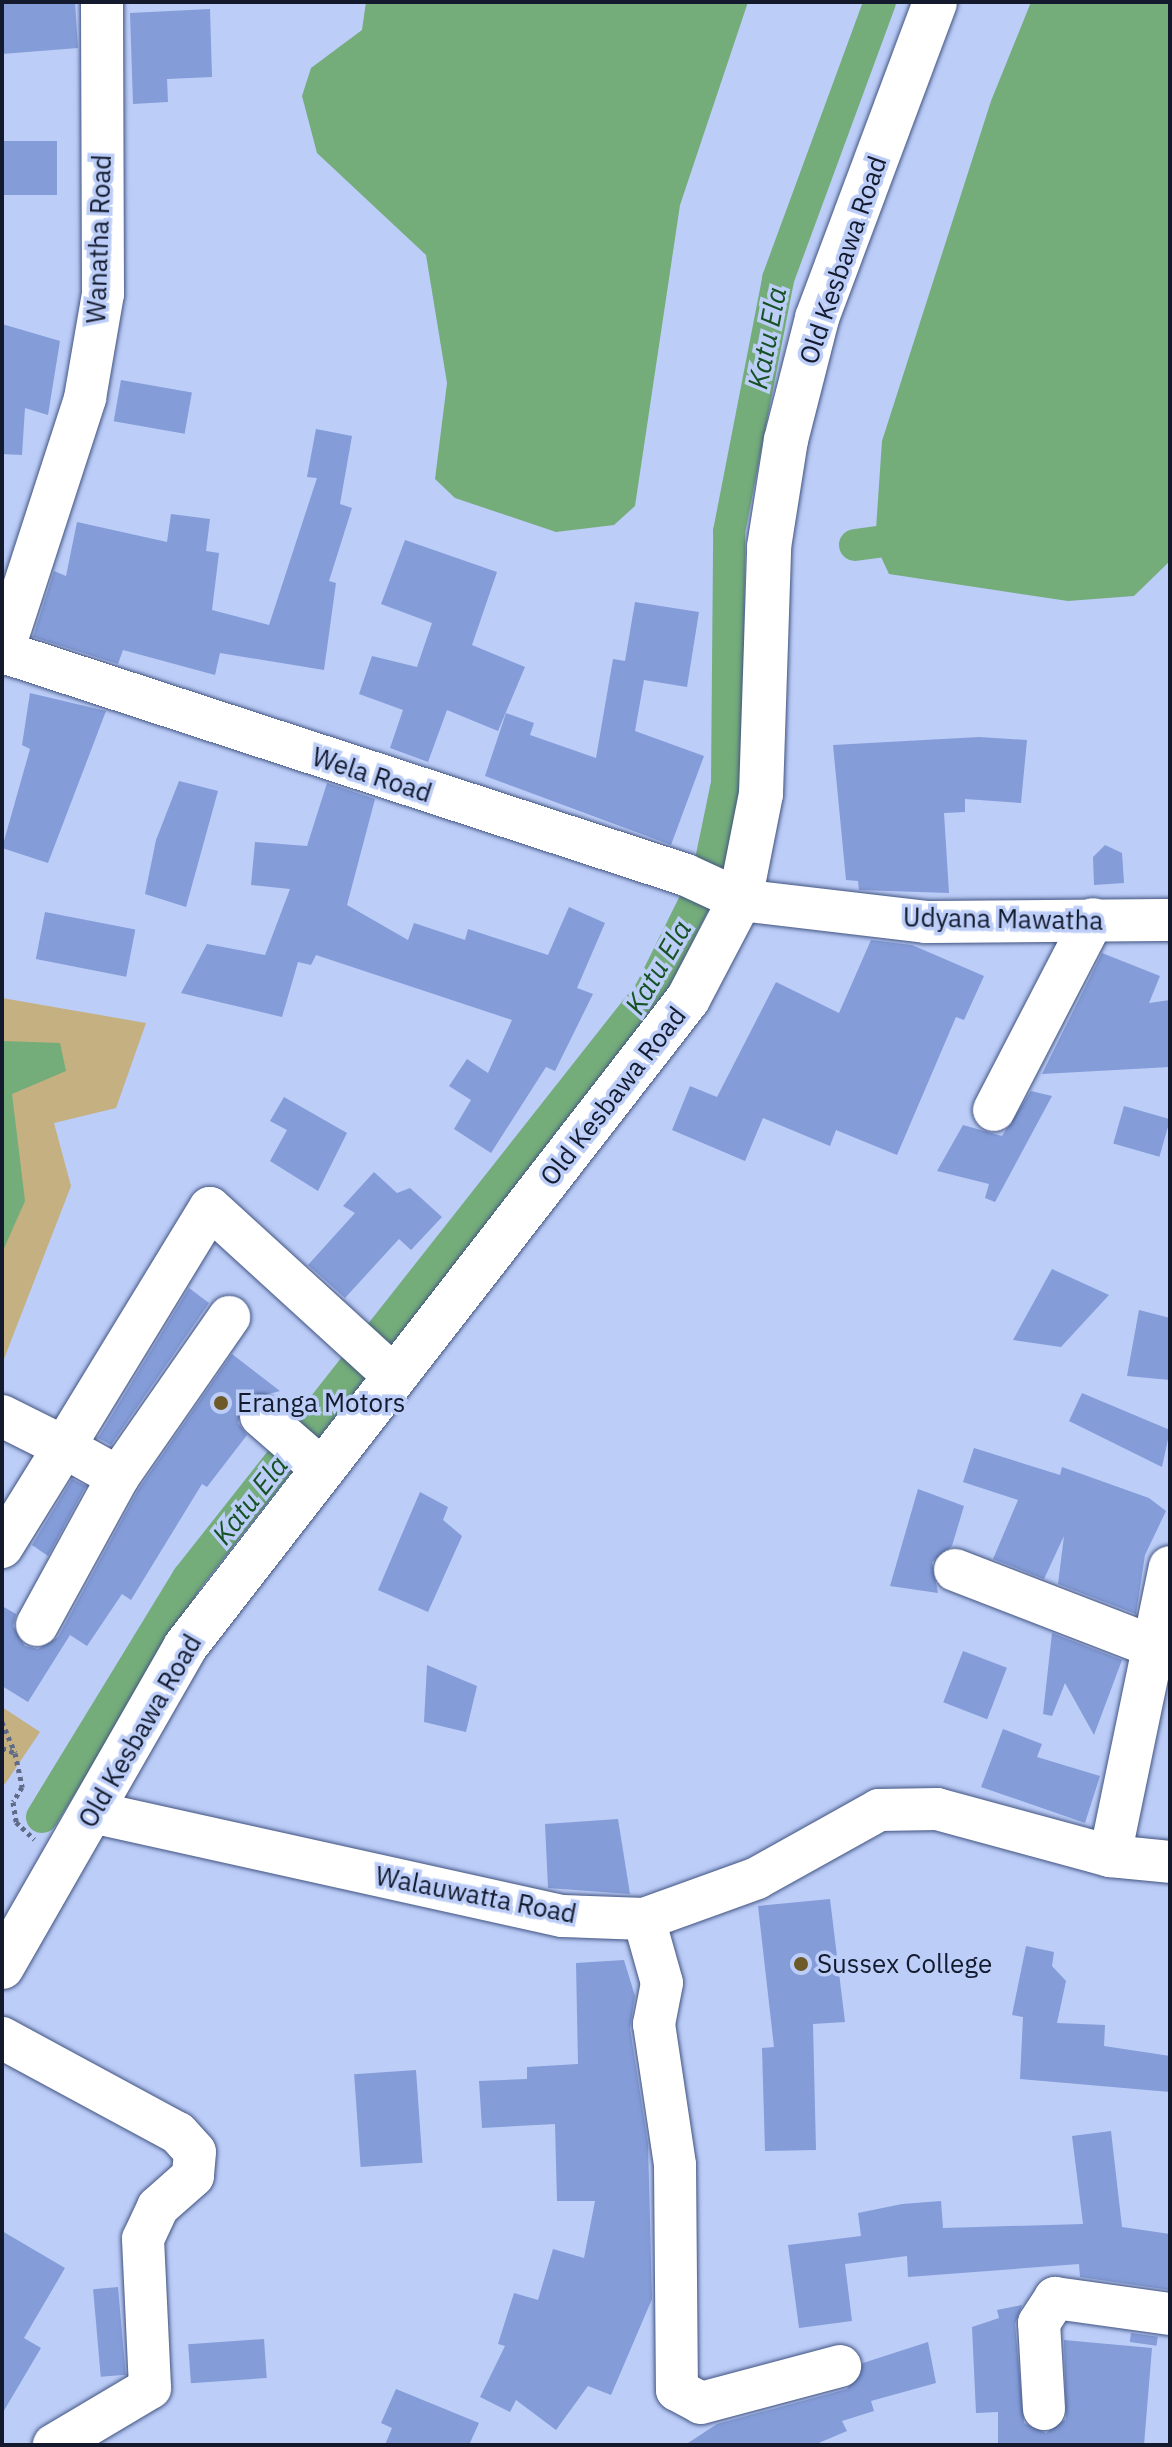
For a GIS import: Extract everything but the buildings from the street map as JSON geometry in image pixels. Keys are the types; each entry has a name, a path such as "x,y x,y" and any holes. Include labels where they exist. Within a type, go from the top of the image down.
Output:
{"main road":[{"name":"Old Kesbawa Road","path":"2,1967 185,1647 688,999 716,888 761,794 769,547 786,440 817,318 935,2"}],"street":[{"name":"Wanatha Road","path":"2,653 85,398 103,294 102,2"},
{"name":"Wela Road","path":"2,653 716,888"},
{"name":"Udyana Mawatha","path":"716,888 926,922 1170,920"},
{"path":"994,1110 1093,919"},
{"path":"2,1547 210,1208 395,1377"},
{"path":"37,1625 118,1477 229,1317"},
{"path":"2,1416 118,1477"},
{"path":"261,1416 322,1469"},
{"path":"1110,1856 1154,1718 1155,1647 1170,1567"},
{"path":"955,1570 1155,1647"},
{"name":"Walauwatta Road","path":"92,1812 562,1916 644,1919 757,1878 879,1810 937,1809 1110,1856 1170,1862"},
{"path":"644,1919 662,1983 654,2024 675,2165 677,2390 701,2403 840,2366"},
{"path":"2,2038 178,2133 195,2152 193,2176 158,2207 143,2239 150,2388 54,2445"},
{"path":"1044,2409 1039,2323 1055,2298 1170,2314"}],"path":[{"path":"2,1722 15,1753 22,1787 13,1802 16,1822 65,1859"},
{"path":"2,1748 15,1753"}],"shaded area":[{"path":"366,2 748,2 680,205 635,506 614,525 556,532 455,498 435,479 447,383 426,255 317,153 302,96 311,68 362,30"},
{"path":"1031,2 1170,2 1170,561 1134,596 1068,601 889,574 875,544 882,441 991,101"},
{"path":"2,998 146,1023 116,1108 54,1123 71,1186 2,1364"},
{"path":"2,1041 60,1043 66,1071 12,1094 25,1201 2,1253"},
{"path":"2,1707 40,1732 5,1784 2,1782"}],"waterway":[{"name":"Katu Ela","path":"42,1817 188,1578 650,992 708,875 727,783 729,532 778,279 880,2"},
{"path":"855,545 915,537"}],"place":[{"name":"Eranga Motors","path":"221,1403"},
{"name":"Sussex College","path":"801,1964"}]}
